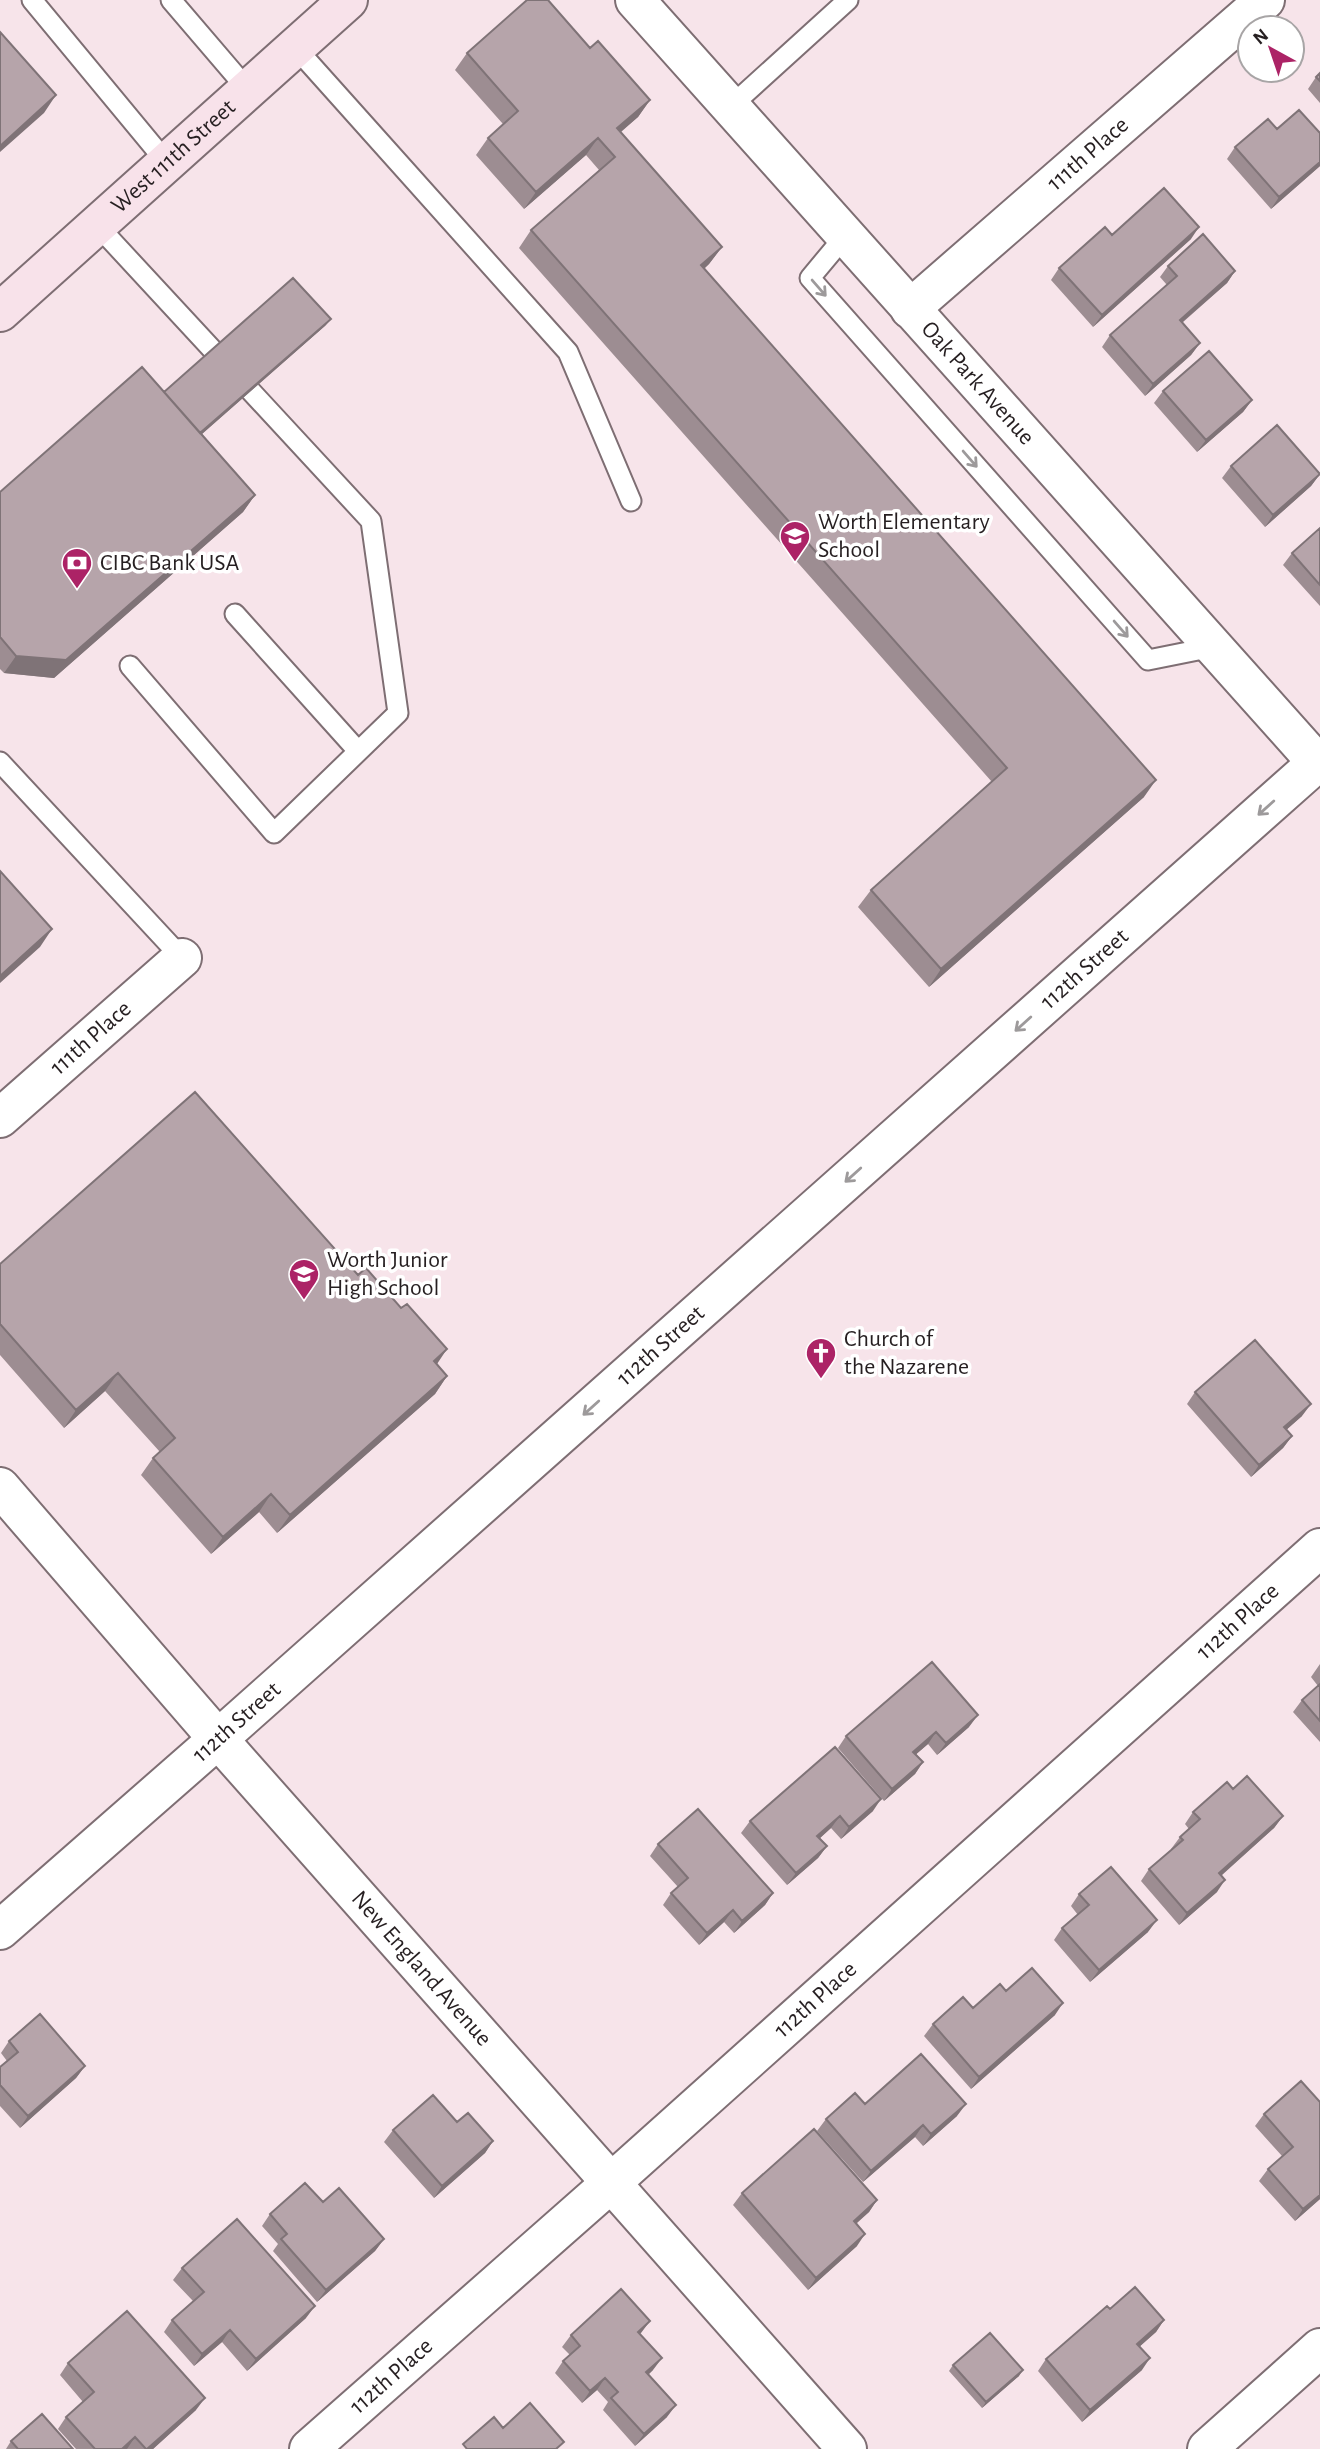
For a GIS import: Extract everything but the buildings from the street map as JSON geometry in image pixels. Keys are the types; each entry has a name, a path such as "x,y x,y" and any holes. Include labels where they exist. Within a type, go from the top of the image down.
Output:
{"main road":[{"name":"West 111th Street","path":"0,312 348,0"}],"street":[{"name":"Oak Park Avenue","path":"635,0 1319,763"},
{"name":"111th Place","path":"910,309 1265,0"},
{"name":"112th Street","path":"0,1930 1319,763"},
{"name":"111th Place","path":"0,1118 182,958"},
{"name":"New England Avenue","path":"0,1487 218,1739 847,2449"},
{"name":"112th Place","path":"309,2449 612,2182 1320,1548"},
{"path":"1207,2449 1320,2348"}],"lane":[{"path":"32,0 167,163"},
{"path":"171,0 248,90"},
{"path":"730,107 848,0"},
{"path":"295,47 568,352 631,501"},
{"path":"97,225 371,521 398,713 274,833 130,666"},
{"path":"845,236 810,278 1148,660 1213,647"},
{"path":"235,614 358,751"},
{"path":"0,762 182,958"}],"place":[{"name":"Worth Elementary School","path":"795,563"},
{"name":"CIBC Bank USA","path":"77,590"},
{"name":"Worth Junior High School","path":"304,1301"},
{"name":"Church of the Nazarene","path":"821,1380"}]}
